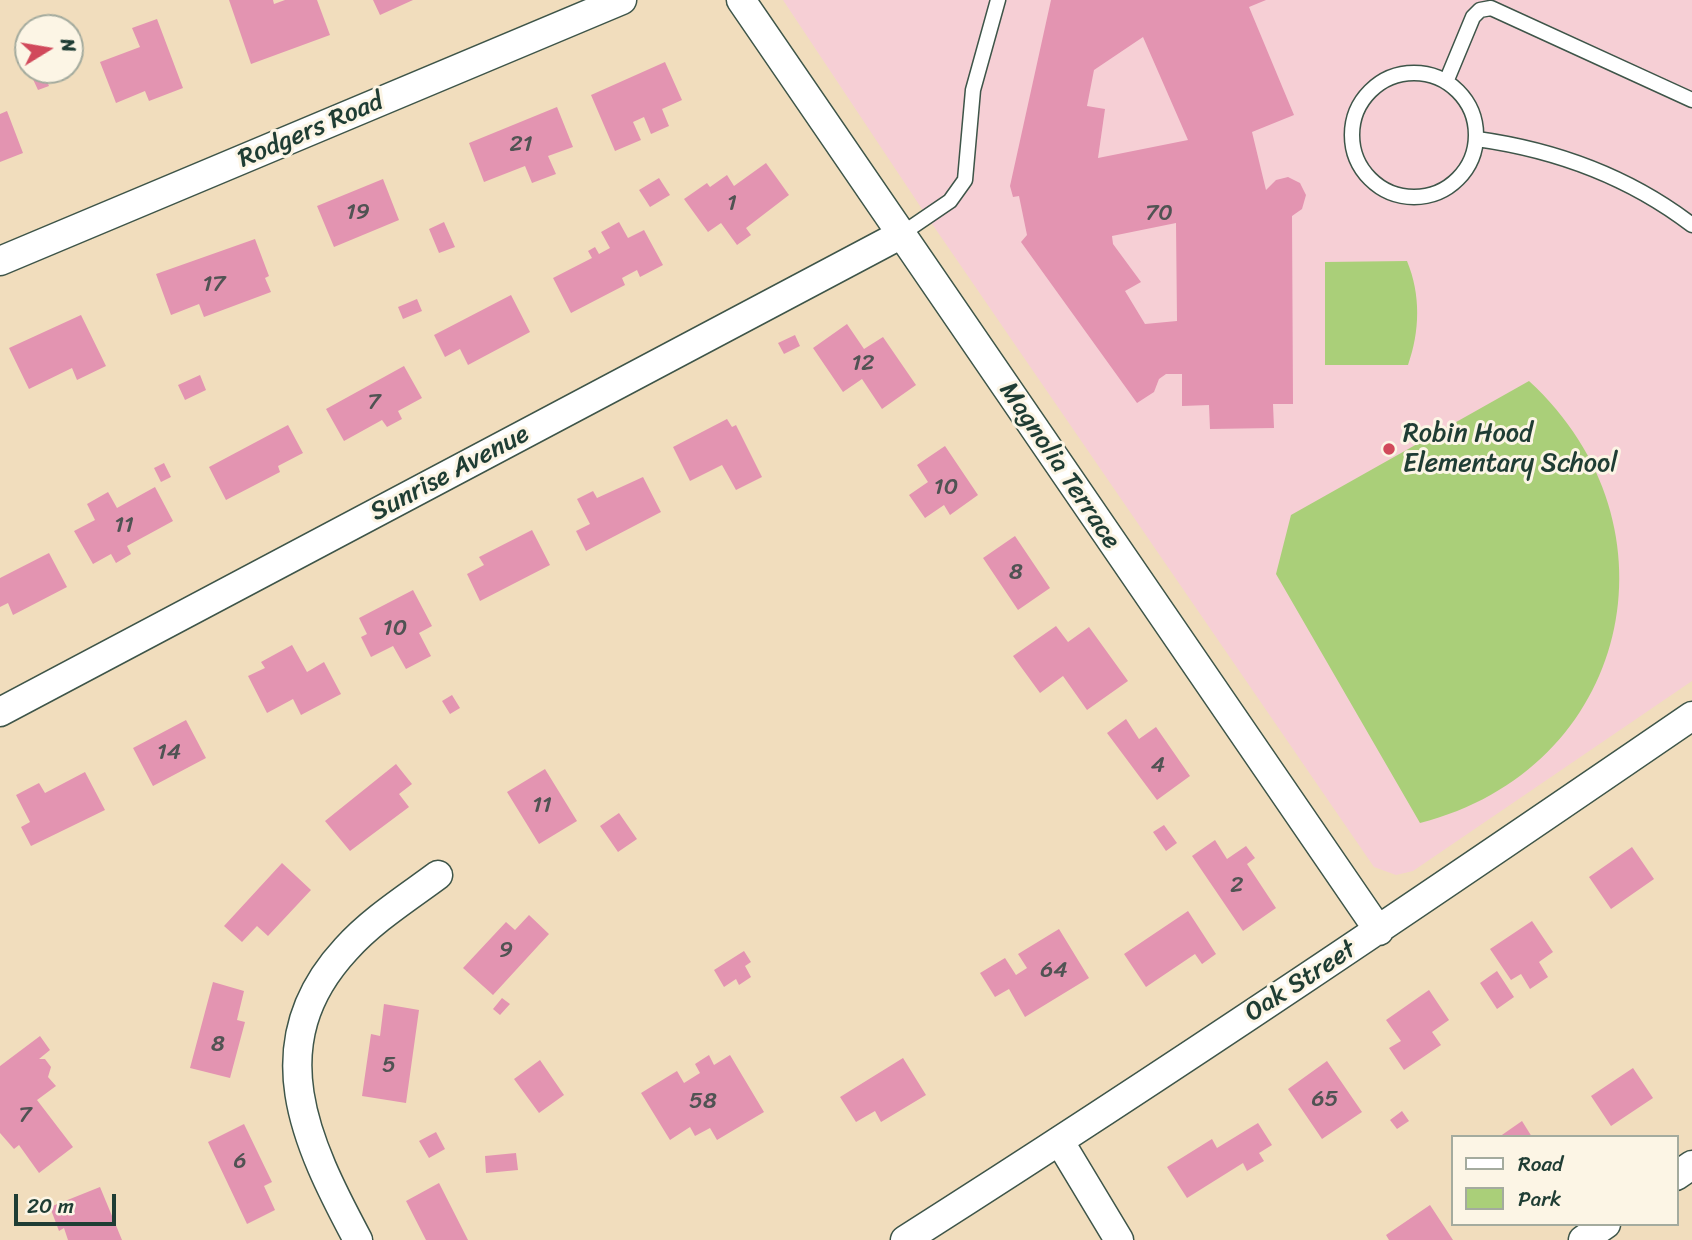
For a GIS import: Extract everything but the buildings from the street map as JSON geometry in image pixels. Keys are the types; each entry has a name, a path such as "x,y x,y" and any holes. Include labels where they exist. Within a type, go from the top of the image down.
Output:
{"street":[{"name":"Rodgers Road","path":"0,261 622,0"},
{"name":"Magnolia Terrace","path":"741,0 1379,931"},
{"name":"Sunrise Avenue","path":"0,712 900,235"},
{"name":"Oak Street","path":"905,1240 1060,1142 1379,931 1692,716"},
{"path":"358,1240 317,1162 301,1112 298,1065 306,1014 314,991 347,947 438,875"},
{"path":"1060,1142 1119,1240"},
{"path":"1583,1240 1603,1226"}],"lane":[{"path":"900,235 950,201 965,180 973,90 998,0"},
{"path":"1446,82 1472,17 1480,10 1491,8 1692,100"},
{"path":"1406,73 1430,75 1446,82 1468,103 1477,139 1471,162 1457,182 1424,197 1411,198 1388,192 1368,177 1356,156 1352,132 1358,108 1383,81 1406,73"},
{"path":"1477,139 1520,145 1586,165 1648,195 1692,225"}],"shaded area":[{"name":"Robin Hood Elementary School","path":"783,0 1692,0 1692,681 1413,871 1396,875 1374,867 928,218"}],"green space":[{"path":"1407,261 1417,300 1417,326 1408,365 1325,365 1325,262"},
{"path":"1529,381 1578,439 1608,504 1619,571 1612,636 1588,698 1548,752 1491,795 1420,823 1276,574 1291,515"}],"place":[{"name":"Robin Hood Elementary School","path":"1389,449"}]}
